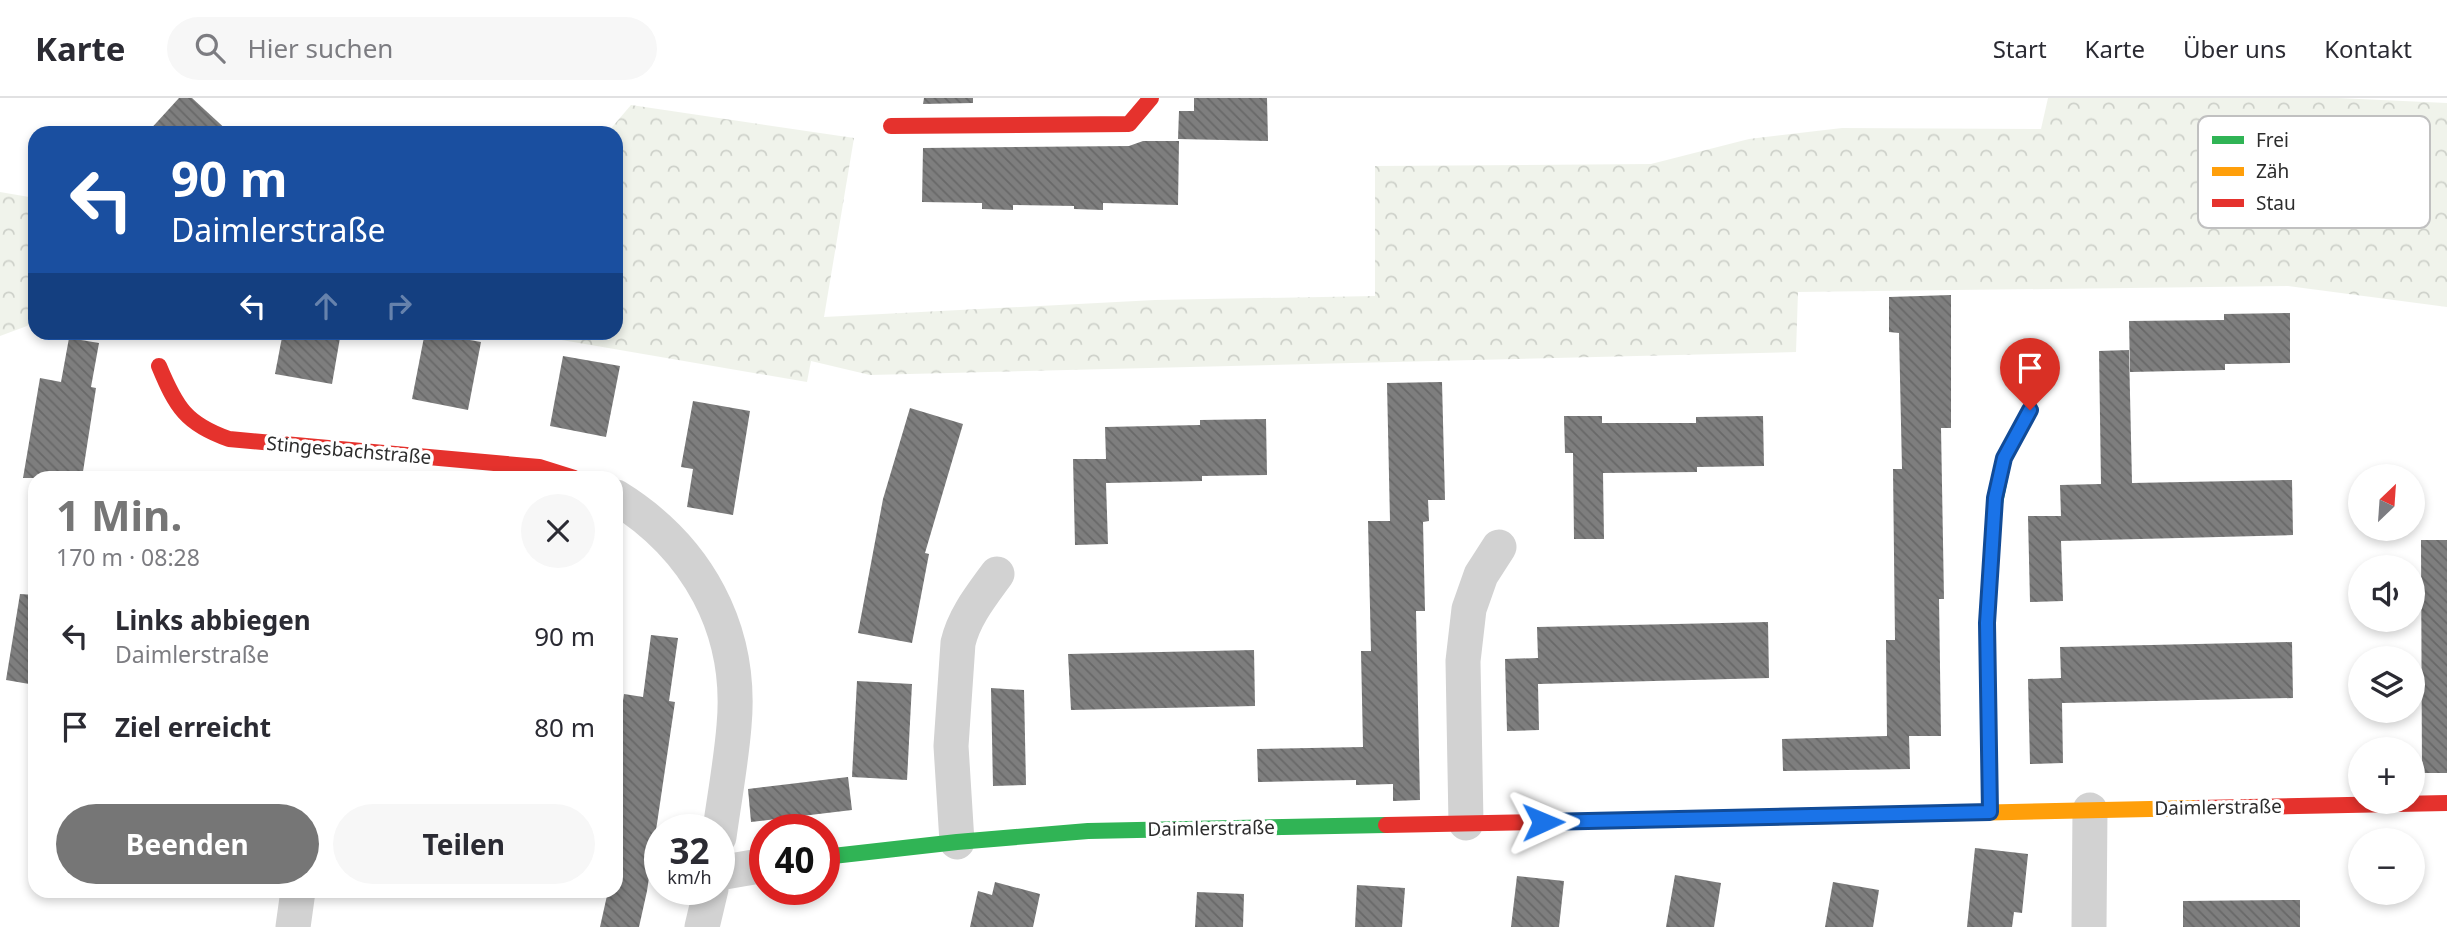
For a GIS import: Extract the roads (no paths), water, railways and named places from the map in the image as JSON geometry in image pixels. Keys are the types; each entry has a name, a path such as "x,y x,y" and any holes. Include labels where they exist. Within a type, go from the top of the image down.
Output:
{"street":[{"path":"891,126 1129,124 1151,98"},
{"name":"Stingesbachstraße","path":"159,366 175,404 188,420 205,432 229,439 539,467 552,471"},
{"path":"1990,812 1987,623 1995,498 2004,458 2030,410"},
{"path":"623,502 660,528 679,548 697,572 722,623 731,656 734,724 722,814"},
{"path":"1466,823 1463,661 1469,609 1481,575 1499,547"},
{"path":"957,842 951,746 958,643 973,607 997,575"},
{"name":"Daimlerstraße","path":"840,855 957,842 1101,831 2447,803"},
{"path":"2089,927 2090,810"},
{"path":"293,927 297,898"},
{"path":"702,927 707,905"}]}
